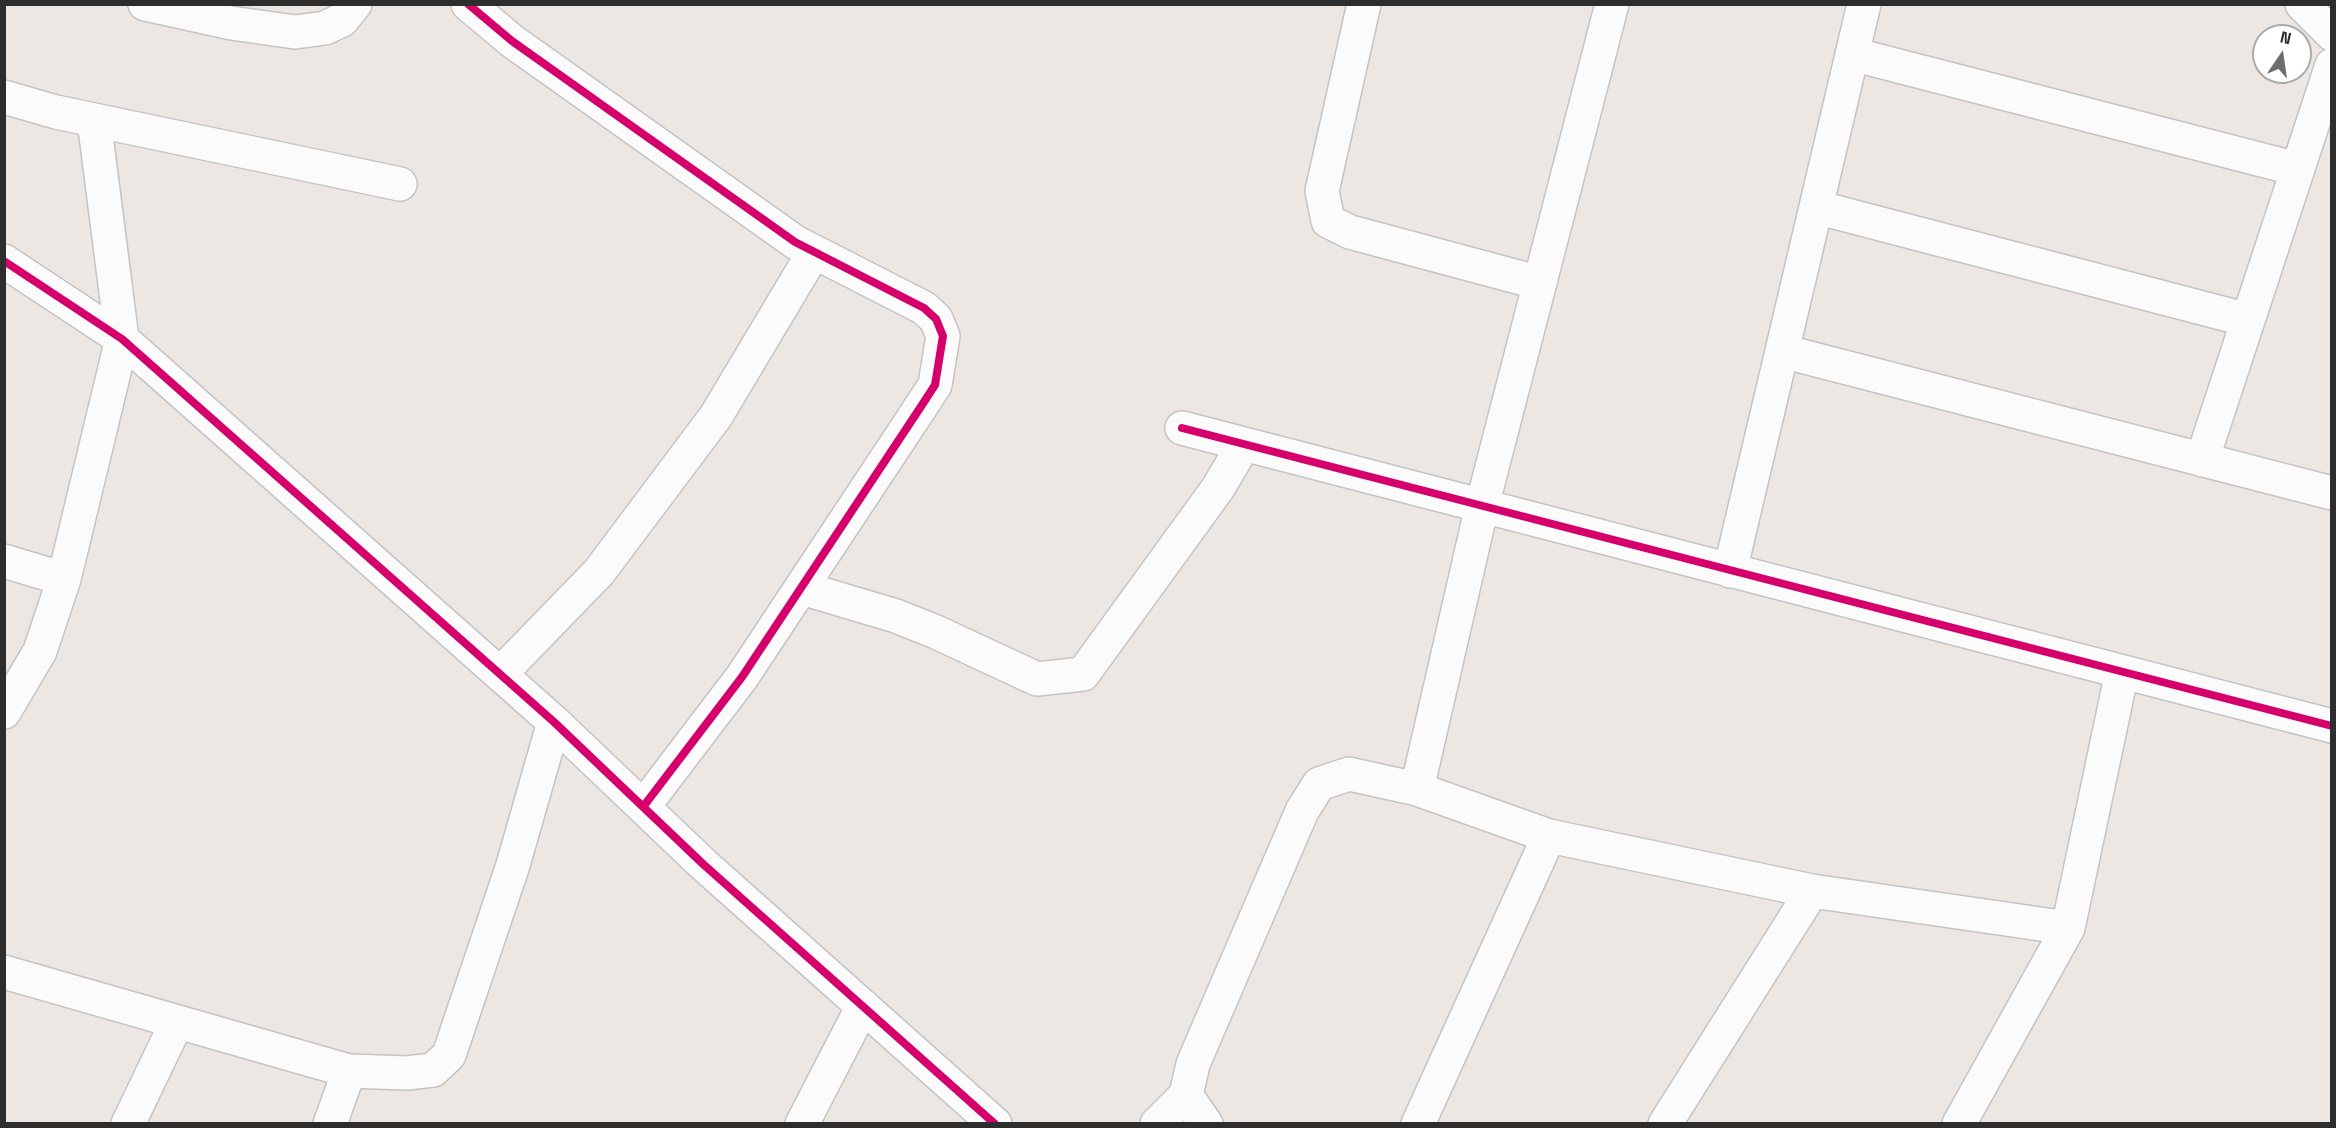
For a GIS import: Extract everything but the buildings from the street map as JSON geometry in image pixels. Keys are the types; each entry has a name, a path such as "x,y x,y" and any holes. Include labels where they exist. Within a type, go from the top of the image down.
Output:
{"street":[{"path":"145,4 231,23 295,32 325,28 342,20 355,4"},
{"path":"468,4 512,41 795,242 924,308 936,319 943,336 935,385 742,677 643,807"},
{"path":"1364,4 1322,191 1328,221 1350,232 1540,283"},
{"path":"1418,789 1482,506 1612,4"},
{"path":"1730,571 1864,4"},
{"path":"2302,4 2331,34"},
{"path":"1852,54 2297,169"},
{"path":"2202,460 2331,65"},
{"path":"4,97 94,120 400,184"},
{"path":"4,712 40,651 64,579 122,339 94,120"},
{"path":"1815,207 2248,320"},
{"path":"500,674 599,572 716,416 814,252"},
{"path":"4,261 122,339 554,722 643,807 995,1124"},
{"path":"1782,351 2331,493"},
{"path":"1182,428 2331,726"},
{"path":"802,588 906,620 1037,679 1083,674 1218,488 1244,444"},
{"path":"4,561 64,579"},
{"path":"1959,1124 2068,928 2122,672"},
{"path":"4,972 349,1071 407,1073 433,1070 449,1055 513,865 554,722"},
{"path":"1157,1124 1186,1095 1197,1053 1302,811 1319,784 1349,774 1418,789 1549,836 1812,891 2068,928"},
{"path":"1418,1124 1549,836"},
{"path":"1665,1124 1812,891"},
{"path":"802,1124 863,1006"},
{"path":"128,1124 177,1022"},
{"path":"330,1124 349,1071"},
{"path":"1186,1095 1206,1124"}],"cycle path":[{"path":"468,4 512,41 795,242 924,308 936,319 943,336 935,385 742,677 643,807"},
{"path":"4,261 122,339 554,722 703,864 995,1124"},
{"path":"1182,428 2332,726"}]}
